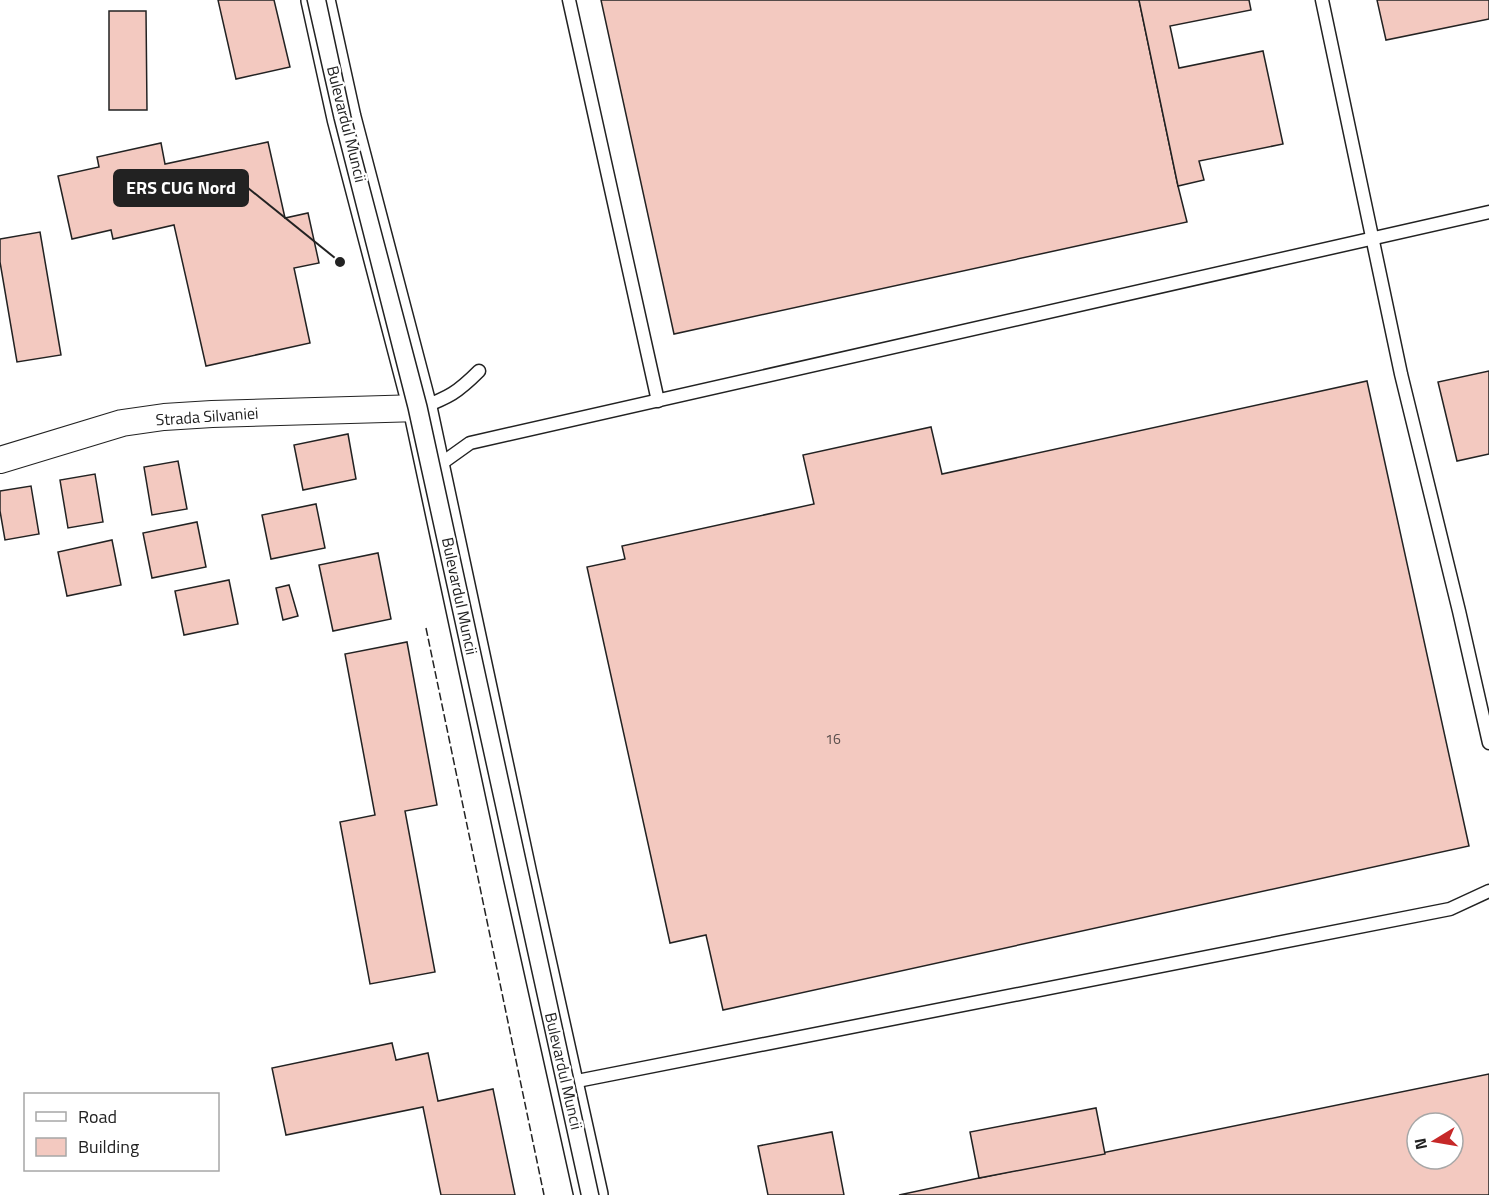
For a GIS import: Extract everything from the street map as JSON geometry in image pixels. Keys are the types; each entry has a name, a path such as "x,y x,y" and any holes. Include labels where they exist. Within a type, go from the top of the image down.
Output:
{"main road":[{"name":"Bulevardul Muncii","path":"318,0 344,118 420,408 591,1195"}],"street":[{"name":"Strada Silvaniei","path":"0,460 122,423 164,417 420,408"}],"lane":[{"path":"569,0 658,401"},
{"path":"1322,0 1401,374 1489,744"},
{"path":"433,470 470,443 1489,212"},
{"path":"420,408 448,398 479,371"},
{"path":"567,1083 1450,909 1489,891"}],"building":[{"path":"218,0 274,0 290,67 236,79"},
{"path":"601,0 1139,0 1187,222 674,334"},
{"path":"1139,0 1249,0 1251,10 1170,26 1179,68 1263,51 1283,144 1199,161 1204,180 1178,186"},
{"path":"1377,0 1489,0 1489,19 1386,40"},
{"path":"109,11 146,11 147,110 109,110"},
{"path":"268,142 285,218 308,213 319,263 294,268 310,343 206,366 174,225 113,239 111,230 72,239 58,176 99,167 97,157 161,143 165,164"},
{"path":"40,232 61,355 17,362 0,262 0,239"},
{"path":"1489,371 1489,454 1457,461 1438,382"},
{"path":"1367,381 1469,846 723,1010 706,935 670,943 587,567 625,559 622,546 814,504 803,455 931,427 942,474"},
{"path":"348,434 356,479 303,490 294,445"},
{"path":"178,461 187,509 152,515 144,467"},
{"path":"95,474 103,522 68,528 60,480"},
{"path":"31,486 39,534 5,540 0,511 0,491"},
{"path":"316,504 325,548 271,559 262,515"},
{"path":"197,522 206,567 152,578 143,533"},
{"path":"112,540 121,585 67,596 58,552"},
{"path":"378,553 391,619 333,631 319,565"},
{"path":"229,580 238,624 184,635 175,591"},
{"path":"289,585 298,616 283,620 276,588"},
{"path":"407,642 437,805 405,811 435,972 370,984 340,822 375,815 345,654"},
{"path":"392,1043 396,1060 428,1053 438,1101 493,1089 515,1195 441,1195 423,1107 286,1135 272,1068"},
{"path":"1489,1074 1489,1195 899,1195 979,1178"},
{"path":"1096,1108 1105,1154 979,1178 970,1132"},
{"path":"832,1132 844,1195 768,1195 758,1146"}],"tram line":[{"path":"307,0 334,119 408,409 581,1195"},
{"path":"326,0 351,116 427,405 599,1195"}],"fence":[{"path":"426,628 544,1195"}],"place":[{"name":"ERS CUG Nord","path":"340,262"}]}
